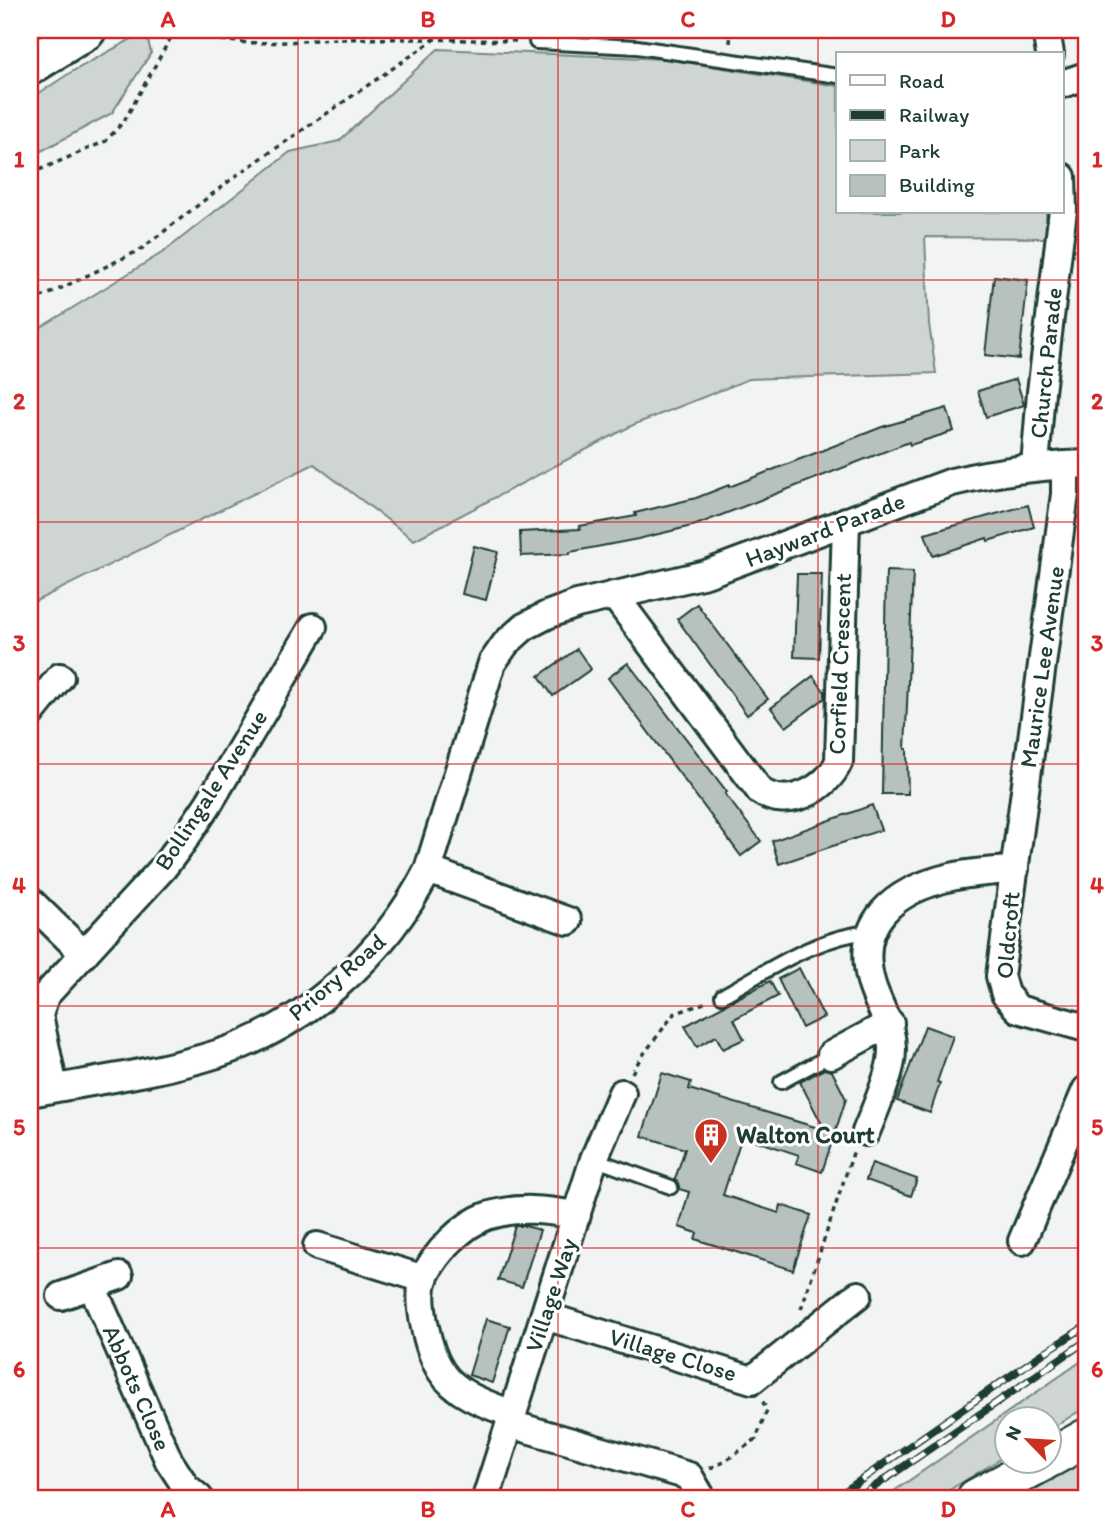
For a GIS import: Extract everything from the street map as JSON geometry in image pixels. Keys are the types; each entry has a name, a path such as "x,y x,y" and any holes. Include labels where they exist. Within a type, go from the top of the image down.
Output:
{"highway":[{"path":"30,65 86,30"}],"street":[{"path":"1046,30 1050,52"},
{"path":"1064,83 1086,76"},
{"name":"Church Parade","path":"1035,466 1063,214"},
{"name":"Hayward Parade","path":"614,595 706,574 952,482 994,471 1076,465"},
{"name":"Maurice Lee Avenue","path":"1015,869 1065,494 1076,465"},
{"name":"Corfield Crescent","path":"614,595 760,790 771,798 785,800 823,783 834,774 839,761 846,520"},
{"name":"Priory Road","path":"42,1091 186,1063 249,1042 277,1028 319,1000 388,934 412,902 428,870 492,663 506,643 524,627 547,615 614,595"},
{"name":"Bollingale Avenue","path":"42,1091 39,1009 44,996 163,869 182,843 209,803 313,627"},
{"path":"30,714 60,677"},
{"path":"866,1132 891,1061 890,1023 872,985 868,955 872,932 882,910 910,891 951,876 1015,869"},
{"name":"Oldcroft","path":"1015,869 1000,976 1005,994 1018,1009 1086,1028"},
{"path":"428,870 568,921"},
{"path":"30,901 84,954"},
{"path":"831,1055 890,1023"},
{"path":"1022,1241 1086,1090"},
{"name":"Village Way","path":"486,1498 594,1159 622,1093"},
{"path":"577,1215 539,1209 514,1210 485,1217 464,1228 443,1249 424,1279 422,1310 429,1347 441,1372 459,1389 511,1419 695,1487"},
{"path":"317,1246 424,1279"},
{"path":"61,1296 119,1276"},
{"name":"Abbots Close","path":"92,1286 186,1494"},
{"name":"Village Close","path":"545,1316 752,1380 858,1295"},
{"path":"1064,1450 1086,1438"},
{"path":"976,1498 1016,1476"}],"lane":[{"path":"536,42 637,47 836,76"},
{"path":"722,996 793,956 840,936 872,932"},
{"path":"781,1082 831,1055"},
{"path":"594,1159 671,1187"}],"path":[{"path":"30,174 106,141 124,121 175,30"},
{"path":"193,30 203,35 255,43 340,39 536,42"},
{"path":"30,299 44,296 140,250 237,175 434,40"},
{"path":"622,1093 640,1059 674,1014 722,996"},
{"path":"795,1345 800,1314 852,1153 866,1132"},
{"path":"695,1487 756,1439 767,1410 752,1380"}],"green space":[{"path":"146,31 151,53 112,113 30,157 30,99 73,71"},
{"path":"438,49 666,59 836,86 836,214 1046,214 1047,238 925,237 929,324 936,373 749,379 633,425 414,540 314,464 30,604 30,334 165,251 290,152 339,141"},
{"path":"1086,1358 1086,1407 1064,1420 1064,1406 1017,1406"},
{"path":"993,1422 993,1463 936,1498 884,1498"},
{"path":"1086,1448 1086,1498 998,1498 1037,1476 1064,1476 1064,1460"}],"building":[{"path":"994,276 1028,280 1019,359 985,355"},
{"path":"1016,379 1024,405 986,417 978,391"},
{"path":"947,408 954,431 910,445 909,442 696,525 570,554 521,556 520,532 580,529 579,526 636,516 635,513 729,487 882,427"},
{"path":"1028,505 1034,527 988,541 987,538 933,556 925,534"},
{"path":"474,546 498,552 486,600 462,594"},
{"path":"886,571 913,572 905,749 908,794 882,794"},
{"path":"797,574 822,574 819,658 794,657"},
{"path":"697,604 768,699 747,715 677,619"},
{"path":"577,649 591,669 553,696 539,676"},
{"path":"628,663 761,841 741,856 608,678"},
{"path":"813,676 825,692 825,698 786,727 771,708"},
{"path":"872,805 881,830 779,864 772,841"},
{"path":"799,968 824,1017 802,1028 778,979"},
{"path":"770,981 778,996 734,1019 744,1039 723,1049 716,1036 697,1047 685,1026"},
{"path":"925,1026 953,1036 937,1082 940,1083 930,1113 897,1101"},
{"name":"Walton Court","path":"824,1069 832,1071 846,1099 822,1172 796,1163 799,1155 742,1136 723,1195 779,1213 781,1205 811,1215 793,1270 695,1239 697,1233 679,1227 689,1192 679,1189 675,1179 685,1149 642,1136 662,1073 691,1082 689,1089 825,1130 800,1082"},
{"path":"872,1163 917,1179 911,1196 866,1180"},
{"path":"515,1226 540,1230 522,1287 498,1280"},
{"path":"486,1319 510,1326 492,1383 469,1375"}],"railway":[{"path":"835,1498 1086,1326"},
{"path":"858,1498 1086,1341"}],"place":[{"name":"Walton Court","path":"711,1165"}]}
